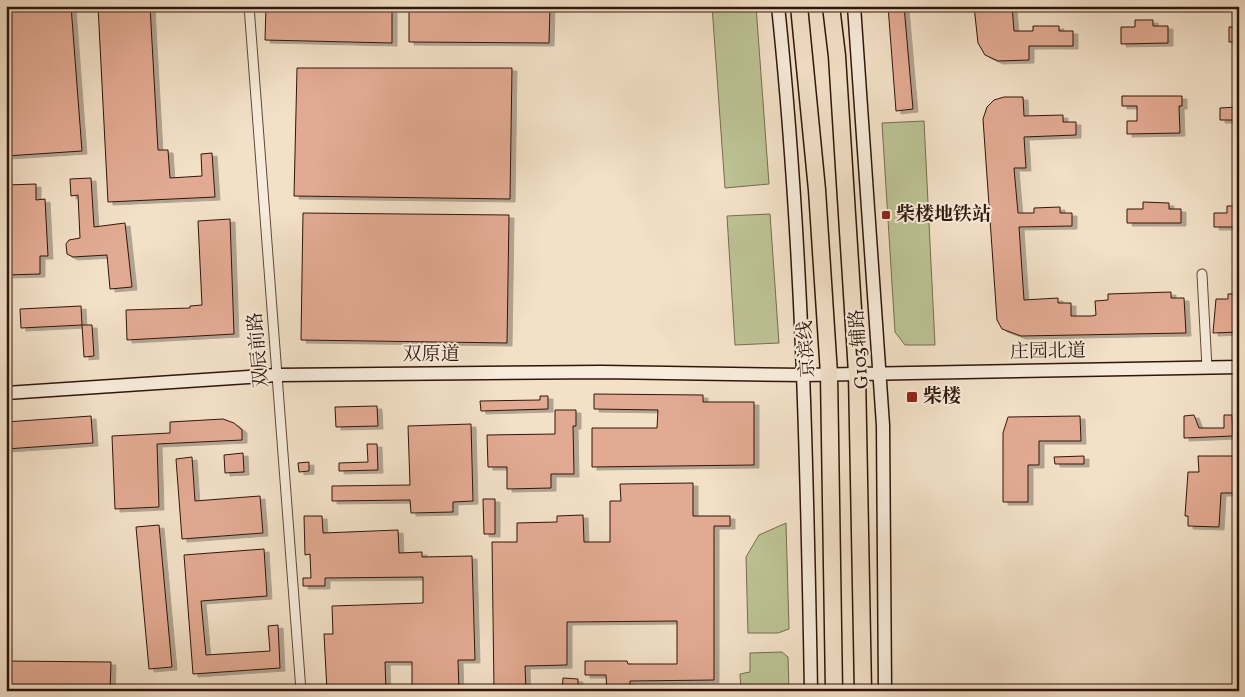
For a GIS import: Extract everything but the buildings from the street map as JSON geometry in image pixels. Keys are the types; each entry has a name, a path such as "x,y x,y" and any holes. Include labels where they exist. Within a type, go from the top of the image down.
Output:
{"highway":[{"name":"京滨线","path":"799,6 817,190 829,374 834,691"},
{"path":"832,6 846,180 857,373 863,691"}],"street":[{"name":"双辰前路","path":"249,6 301,691"},
{"path":"778,6 795,201 804,375 810,691"},
{"name":"G103辅路","path":"854,6 883,425 885,691"},
{"path":"1202,274 1207,368"},
{"name":"庄园北道","path":"857,373 1239,367"},
{"name":"双原道","path":"6,393 277,375 602,372 804,375 857,373"}],"green space":[{"path":"712,6 756,6 769,184 725,188"},
{"path":"924,121 935,345 905,345 895,332 882,123"},
{"path":"770,214 779,343 735,345 727,216"},
{"path":"786,523 789,629 778,633 748,633 746,557 759,535"},
{"path":"782,652 788,657 789,691 741,691 740,674 750,672 750,653"}],"place":[{"name":"柴楼地铁站","path":"886,215"},
{"name":"柴楼","path":"912,397"}]}
